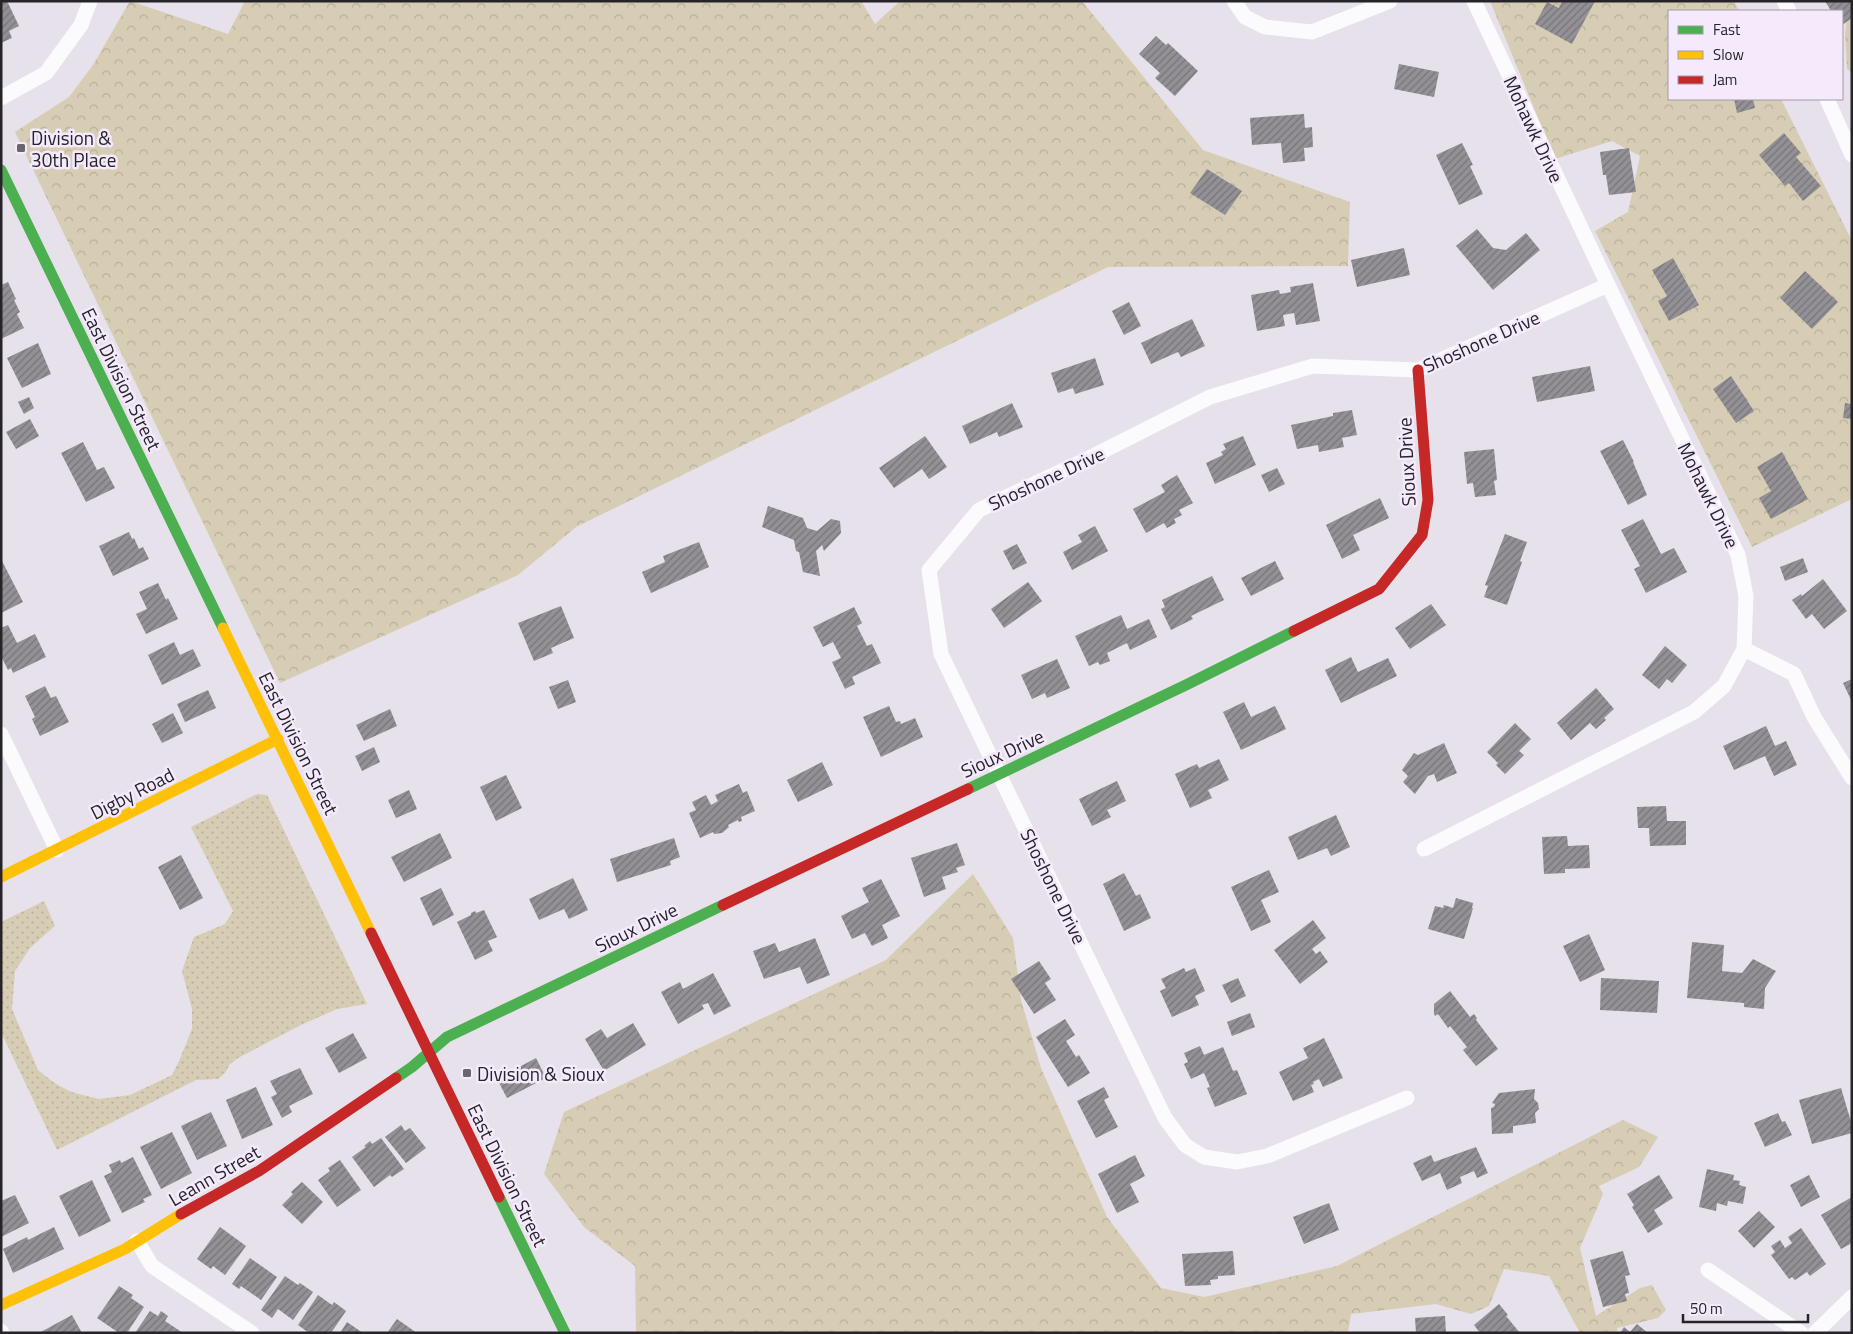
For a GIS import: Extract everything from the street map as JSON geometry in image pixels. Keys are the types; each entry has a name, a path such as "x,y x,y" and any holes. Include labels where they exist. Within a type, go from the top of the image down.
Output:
{"street":[{"path":"1,98 46,74 81,25 90,1"},
{"path":"1234,1 1245,17 1265,27 1312,32 1390,1"},
{"name":"Mohawk Drive","path":"1424,849 1694,712 1724,686 1744,649 1746,596 1738,554 1474,1"},
{"path":"1827,100 1852,155"},
{"name":"East Division Street","path":"1,170 565,1333"},
{"name":"Shoshone Drive","path":"1407,1098 1267,1156 1237,1162 1204,1157 1185,1145 1165,1118 942,654 929,570 979,510 1085,460 1210,397 1313,366 1418,370 1608,285"},
{"name":"Sioux Drive","path":"429,1052 447,1037 1188,684 1380,589 1422,535 1428,500 1418,370"},
{"path":"1744,649 1794,674 1814,717 1852,778"},
{"path":"1,734 57,850"},
{"name":"Digby Road","path":"1,877 278,739"},
{"name":"Leann Street","path":"1,1305 67,1277 137,1241 191,1208 259,1171 412,1067 429,1052"},
{"path":"137,1241 152,1266 252,1333"},
{"path":"1708,1270 1801,1333"},
{"path":"1815,1333 1852,1296"}],"green space":[{"path":"130,1 228,34 245,1 861,1 875,24 900,1 1082,1 1203,150 1350,202 1348,266 1108,267 576,527 518,575 280,683 15,132 69,97 93,65"},
{"path":"1490,1 1734,1 1738,10 1668,10 1668,100 1782,100 1852,241 1852,499 1752,547 1595,231 1628,212 1640,156 1612,141 1555,159"},
{"path":"1848,1 1852,1 1852,73 1847,69 1845,35"},
{"path":"257,794 267,795 367,1004 337,1009 301,1025 238,1058 230,1064 225,1073 218,1079 196,1080 57,1150 1,1032 1,922 44,901 55,926 30,948 15,971 12,1009 38,1070 53,1082 71,1092 99,1099 130,1095 172,1075 192,1029 192,1009 182,971 194,937 225,924 233,911 191,827"},
{"path":"973,874 1013,938 1021,1000 1041,1068 1107,1217 1161,1288 1204,1297 1337,1266 1623,1120 1658,1137 1639,1167 1599,1186 1603,1194 1580,1248 1596,1316 1640,1288 1652,1285 1666,1310 1658,1318 1617,1328 1617,1333 1580,1333 1549,1276 1504,1269 1489,1306 1471,1314 1436,1304 1351,1314 1348,1333 636,1333 635,1266 584,1227 544,1174 564,1112 886,960"}],"building":[{"path":"1,1 7,1 19,26 9,31 12,38 1,43"},
{"path":"1562,1 1595,1 1572,44 1535,24 1547,2 1559,8"},
{"path":"1825,1 1852,1 1852,18 1843,24 1843,10 1830,10"},
{"path":"1156,36 1166,45 1168,43 1198,71 1175,96 1155,78 1160,73 1139,54"},
{"path":"1399,64 1439,72 1434,97 1394,89"},
{"path":"1734,100 1753,100 1755,108 1737,113"},
{"path":"1304,114 1305,128 1312,127 1313,147 1304,148 1305,161 1283,163 1281,143 1252,145 1250,118"},
{"path":"1784,133 1801,153 1796,157 1821,186 1803,201 1789,183 1785,186 1759,155"},
{"path":"1462,143 1473,165 1470,166 1483,194 1459,205 1436,155"},
{"path":"1629,148 1636,192 1609,195 1606,175 1603,175 1600,152"},
{"path":"1207,169 1242,191 1225,215 1190,193"},
{"path":"1477,229 1493,248 1506,250 1526,233 1540,250 1493,290 1456,246"},
{"path":"1404,248 1410,275 1357,287 1351,260"},
{"path":"1673,258 1699,305 1669,321 1658,301 1667,296 1652,270"},
{"path":"1805,271 1838,302 1812,329 1780,298"},
{"path":"8,282 20,312 17,314 24,328 1,339 1,285"},
{"path":"1313,283 1320,321 1296,325 1294,313 1283,315 1285,326 1257,331 1251,295 1279,290 1280,294 1291,292 1290,287"},
{"path":"1129,302 1141,326 1124,335 1112,311"},
{"path":"1192,319 1205,346 1181,357 1178,352 1151,364 1141,343"},
{"path":"38,343 51,374 22,388 7,358"},
{"path":"1095,358 1104,385 1075,394 1073,388 1058,393 1051,373"},
{"path":"1590,366 1595,391 1537,402 1532,377"},
{"path":"1731,376 1754,411 1736,423 1713,389"},
{"path":"29,397 34,408 24,414 18,402"},
{"path":"1012,403 1023,427 999,437 997,432 970,444 962,426"},
{"path":"1845,403 1852,404 1852,419 1843,418"},
{"path":"1352,410 1357,435 1342,438 1344,447 1319,452 1318,445 1297,449 1291,425 1333,416 1333,413"},
{"path":"30,419 39,436 16,449 6,432"},
{"path":"925,436 947,467 929,479 922,469 894,488 879,468"},
{"path":"1243,436 1256,465 1215,484 1206,463 1223,455 1221,452 1226,449 1223,444"},
{"path":"1623,440 1647,495 1628,505 1600,451"},
{"path":"83,442 97,470 104,467 115,488 86,502 61,453"},
{"path":"1494,449 1497,480 1494,481 1496,495 1475,497 1473,483 1467,484 1464,452"},
{"path":"1782,452 1808,499 1771,519 1759,498 1771,491 1757,467"},
{"path":"1277,468 1285,484 1269,492 1261,475"},
{"path":"1177,475 1193,503 1179,510 1182,515 1174,519 1176,523 1167,528 1164,523 1146,533 1133,509 1165,492 1161,485"},
{"path":"1380,498 1389,518 1353,535 1360,550 1342,559 1326,525"},
{"path":"768,506 803,518 807,528 817,531 831,519 840,521 841,533 824,551 822,545 816,551 820,576 803,572 799,552 796,551 794,540 762,527"},
{"path":"1643,519 1661,554 1674,548 1687,572 1646,593 1634,569 1640,566 1621,530"},
{"path":"1095,526 1108,551 1072,570 1063,552 1082,542 1078,535"},
{"path":"129,532 139,549 143,547 149,559 113,576 99,546"},
{"path":"1505,534 1527,542 1507,605 1484,597 1488,586 1485,585"},
{"path":"699,542 709,567 651,593 642,572 665,562 663,556"},
{"path":"1017,544 1027,563 1013,570 1003,551"},
{"path":"1803,558 1808,572 1785,581 1780,567"},
{"path":"1,559 23,602 1,613"},
{"path":"1275,561 1284,579 1251,596 1241,578"},
{"path":"1212,576 1224,600 1191,616 1193,619 1171,630 1161,609 1165,607 1162,600"},
{"path":"1823,579 1847,611 1824,629 1812,614 1806,619 1792,600 1801,594 1802,596"},
{"path":"1028,582 1042,601 1004,628 991,609"},
{"path":"158,583 178,619 146,634 136,614 147,609 139,592"},
{"path":"1431,604 1446,625 1410,649 1395,628"},
{"path":"561,606 574,638 551,648 553,653 534,661 518,623"},
{"path":"854,607 862,623 857,626 867,646 872,644 881,663 852,677 855,684 845,689 832,662 841,658 833,642 823,647 813,627"},
{"path":"1121,615 1127,629 1149,619 1157,637 1130,650 1127,643 1107,653 1110,661 1100,665 1098,662 1089,666 1075,636"},
{"path":"8,625 17,643 35,634 46,657 13,673 11,668 8,670 1,656 1,628"},
{"path":"174,642 180,655 193,649 201,666 162,685 148,655"},
{"path":"1665,646 1687,665 1672,683 1667,679 1659,689 1642,675"},
{"path":"1351,657 1358,672 1388,658 1397,676 1341,703 1325,670"},
{"path":"1057,659 1070,688 1047,698 1045,693 1032,699 1021,675"},
{"path":"1852,679 1852,702 1843,683"},
{"path":"568,680 576,702 558,709 549,687"},
{"path":"45,686 51,698 56,696 69,722 40,736 32,719 35,717 25,696"},
{"path":"1596,688 1614,709 1596,729 1590,723 1571,740 1557,723"},
{"path":"208,690 216,708 185,722 177,704"},
{"path":"1244,702 1251,717 1275,706 1286,729 1241,750 1223,712"},
{"path":"889,706 896,722 900,721 901,724 915,718 923,737 881,757 863,717"},
{"path":"390,709 397,726 364,741 356,725"},
{"path":"173,713 183,733 162,743 152,724"},
{"path":"1515,723 1531,739 1519,751 1524,755 1505,774 1496,765 1498,763 1487,752"},
{"path":"1766,726 1775,746 1786,741 1797,765 1774,776 1765,756 1734,770 1723,746"},
{"path":"1444,743 1457,773 1437,782 1434,774 1428,776 1415,794 1403,782 1408,776 1402,770 1414,753 1418,755"},
{"path":"374,747 380,762 362,771 355,756"},
{"path":"1219,759 1229,780 1208,790 1212,798 1190,808 1175,774 1197,764 1199,768"},
{"path":"822,762 833,785 798,802 787,780"},
{"path":"506,775 522,808 496,821 480,787"},
{"path":"1117,781 1126,801 1107,810 1111,817 1092,826 1079,799"},
{"path":"739,784 743,793 747,791 755,811 741,817 742,821 739,822 738,820 728,825 729,827 722,833 714,834 713,832 700,838 689,813 696,810 692,802 706,795 711,805 718,801 715,795"},
{"path":"409,790 417,809 396,818 388,800"},
{"path":"1666,806 1667,821 1686,821 1686,845 1650,846 1649,828 1638,828 1637,807"},
{"path":"1336,815 1350,847 1331,856 1327,848 1298,860 1288,837"},
{"path":"440,833 452,858 404,882 391,857"},
{"path":"1567,836 1568,846 1589,845 1590,868 1565,869 1565,873 1544,874 1542,837"},
{"path":"674,838 680,857 670,861 671,865 617,882 610,859"},
{"path":"957,843 965,865 956,868 958,872 942,877 946,889 924,897 911,858"},
{"path":"181,855 203,898 180,910 158,867"},
{"path":"1269,870 1279,892 1261,900 1271,922 1251,931 1231,887"},
{"path":"1124,873 1136,896 1140,894 1151,918 1124,931 1103,884"},
{"path":"573,878 588,910 569,919 564,909 539,920 529,899"},
{"path":"881,879 900,916 882,925 888,938 872,946 865,933 852,939 841,916 869,902 862,888"},
{"path":"441,888 454,915 433,926 420,898"},
{"path":"1456,898 1473,903 1464,939 1428,929 1435,906 1443,908 1444,905 1453,908"},
{"path":"484,910 497,937 488,941 493,951 475,960 457,922 475,911 476,913"},
{"path":"1313,920 1326,938 1312,949 1316,954 1320,951 1328,962 1300,984 1274,950"},
{"path":"1589,934 1605,970 1580,982 1563,946"},
{"path":"815,938 830,975 807,984 800,967 764,979 753,951 775,943 779,952"},
{"path":"1692,942 1724,945 1722,971 1742,973 1753,959 1776,971 1765,988 1764,1009 1744,1007 1744,1003 1687,998"},
{"path":"1039,961 1051,979 1045,983 1056,1000 1034,1014 1011,979"},
{"path":"1184,968 1186,972 1195,968 1205,991 1195,996 1199,1005 1172,1017 1160,991 1166,988 1161,979"},
{"path":"713,973 731,1006 714,1015 708,1003 702,1005 704,1009 678,1024 661,992 680,982 683,989"},
{"path":"1238,978 1246,996 1231,1003 1222,985"},
{"path":"1601,978 1659,981 1657,1013 1600,1010"},
{"path":"1450,991 1470,1017 1474,1014 1477,1018 1476,1020 1498,1049 1476,1066 1463,1050 1467,1047 1450,1026 1448,1028 1438,1014 1435,1016 1434,1014 1434,1004"},
{"path":"1250,1013 1255,1027 1232,1036 1227,1022"},
{"path":"1065,1019 1075,1035 1066,1041 1076,1057 1079,1055 1090,1073 1068,1087 1036,1037"},
{"path":"633,1023 646,1045 604,1071 585,1039 601,1029 607,1038"},
{"path":"353,1033 367,1058 339,1073 325,1048"},
{"path":"1324,1038 1343,1078 1323,1087 1319,1079 1311,1085 1314,1092 1293,1101 1279,1072 1308,1058 1303,1048"},
{"path":"1200,1046 1204,1055 1223,1047 1233,1071 1237,1070 1247,1094 1215,1107 1207,1088 1210,1087 1204,1073 1191,1079 1184,1064 1188,1062 1184,1053"},
{"path":"536,1058 546,1078 507,1098 497,1079"},
{"path":"300,1068 313,1094 289,1106 292,1112 282,1118 271,1097 277,1094 270,1081"},
{"path":"256,1087 273,1125 242,1139 226,1100"},
{"path":"1104,1087 1109,1097 1104,1100 1118,1127 1096,1138 1077,1101"},
{"path":"1841,1088 1852,1125 1852,1133 1812,1144 1799,1100"},
{"path":"1535,1089 1534,1099 1538,1103 1539,1109 1535,1113 1536,1123 1513,1126 1513,1133 1492,1134 1491,1108 1494,1107 1495,1104 1492,1103 1499,1093"},
{"path":"211,1112 227,1146 197,1160 181,1126"},
{"path":"1778,1113 1782,1122 1785,1121 1792,1135 1765,1147 1754,1123"},
{"path":"401,1125 405,1131 410,1128 426,1148 406,1163 385,1137"},
{"path":"172,1132 192,1173 161,1189 140,1147"},
{"path":"381,1138 404,1169 392,1177 390,1175 374,1187 352,1157 366,1147 364,1146 370,1141 372,1144"},
{"path":"1476,1147 1488,1173 1477,1178 1474,1171 1460,1177 1462,1183 1447,1190 1440,1173 1422,1181 1413,1163 1431,1155 1434,1162"},
{"path":"1135,1155 1145,1176 1130,1184 1139,1202 1117,1213 1098,1174"},
{"path":"133,1157 152,1195 143,1199 145,1202 122,1213 104,1176 112,1172 109,1165 120,1160 121,1163"},
{"path":"340,1160 361,1190 337,1207 318,1180 330,1171 328,1168"},
{"path":"1707,1169 1734,1175 1733,1180 1740,1181 1739,1185 1746,1187 1743,1204 1728,1201 1727,1206 1717,1203 1716,1211 1699,1207"},
{"path":"1659,1175 1673,1198 1654,1210 1663,1224 1648,1233 1632,1207 1634,1205 1627,1194"},
{"path":"1809,1175 1820,1197 1801,1207 1790,1185"},
{"path":"92,1180 111,1221 79,1237 59,1196"},
{"path":"302,1182 323,1202 302,1224 282,1205 293,1194 291,1192"},
{"path":"15,1195 29,1223 1,1237 1,1201"},
{"path":"1852,1197 1852,1243 1841,1249 1821,1215"},
{"path":"1329,1203 1339,1230 1304,1244 1293,1217"},
{"path":"1759,1211 1775,1227 1754,1248 1738,1231"},
{"path":"54,1227 64,1249 13,1273 3,1249 27,1237 28,1240"},
{"path":"220,1227 246,1246 225,1275 213,1266 211,1269 197,1259"},
{"path":"1801,1228 1826,1264 1810,1276 1807,1272 1795,1280 1792,1277 1789,1279 1771,1255 1775,1252 1771,1246 1780,1240 1785,1248 1792,1243 1788,1237"},
{"path":"1233,1251 1235,1275 1218,1276 1218,1279 1210,1280 1211,1285 1185,1286 1182,1254"},
{"path":"1623,1251 1630,1275 1625,1276 1629,1293 1625,1294 1627,1301 1603,1307 1590,1260"},
{"path":"250,1258 277,1277 261,1300 241,1286 239,1289 232,1284"},
{"path":"285,1276 313,1292 293,1320 278,1309 272,1318 261,1310"},
{"path":"119,1286 133,1295 131,1298 144,1307 127,1333 119,1333 97,1318"},
{"path":"318,1295 332,1305 334,1302 346,1311 331,1333 309,1333 298,1325"},
{"path":"1499,1304 1520,1333 1480,1333 1474,1325"},
{"path":"150,1311 158,1316 161,1311 168,1316 165,1321 183,1333 135,1333"},
{"path":"72,1315 82,1333 39,1333"},
{"path":"1445,1316 1446,1333 1416,1333 1415,1318"},
{"path":"397,1319 417,1333 387,1333"},
{"path":"347,1322 363,1333 340,1333"},
{"path":"1637,1324 1648,1333 1620,1333 1624,1327 1630,1332"}],"traffic: fast":[{"path":"1,170 223,628"},
{"path":"968,789 1294,631"},
{"path":"396,1078 447,1037 723,905"},
{"path":"499,1197 565,1333"}],"traffic: slow":[{"path":"223,628 371,933"},
{"path":"1,877 278,739"},
{"path":"1,1305 125,1249 181,1214"}],"traffic: jam":[{"path":"1294,631 1379,589 1422,535 1428,500 1418,370"},
{"path":"723,905 968,789"},
{"path":"371,933 499,1197"},
{"path":"181,1214 259,1171 396,1078"}],"place":[{"name":"Division & 30th Place","path":"21,148"},
{"name":"Division & Sioux","path":"467,1073"}]}
